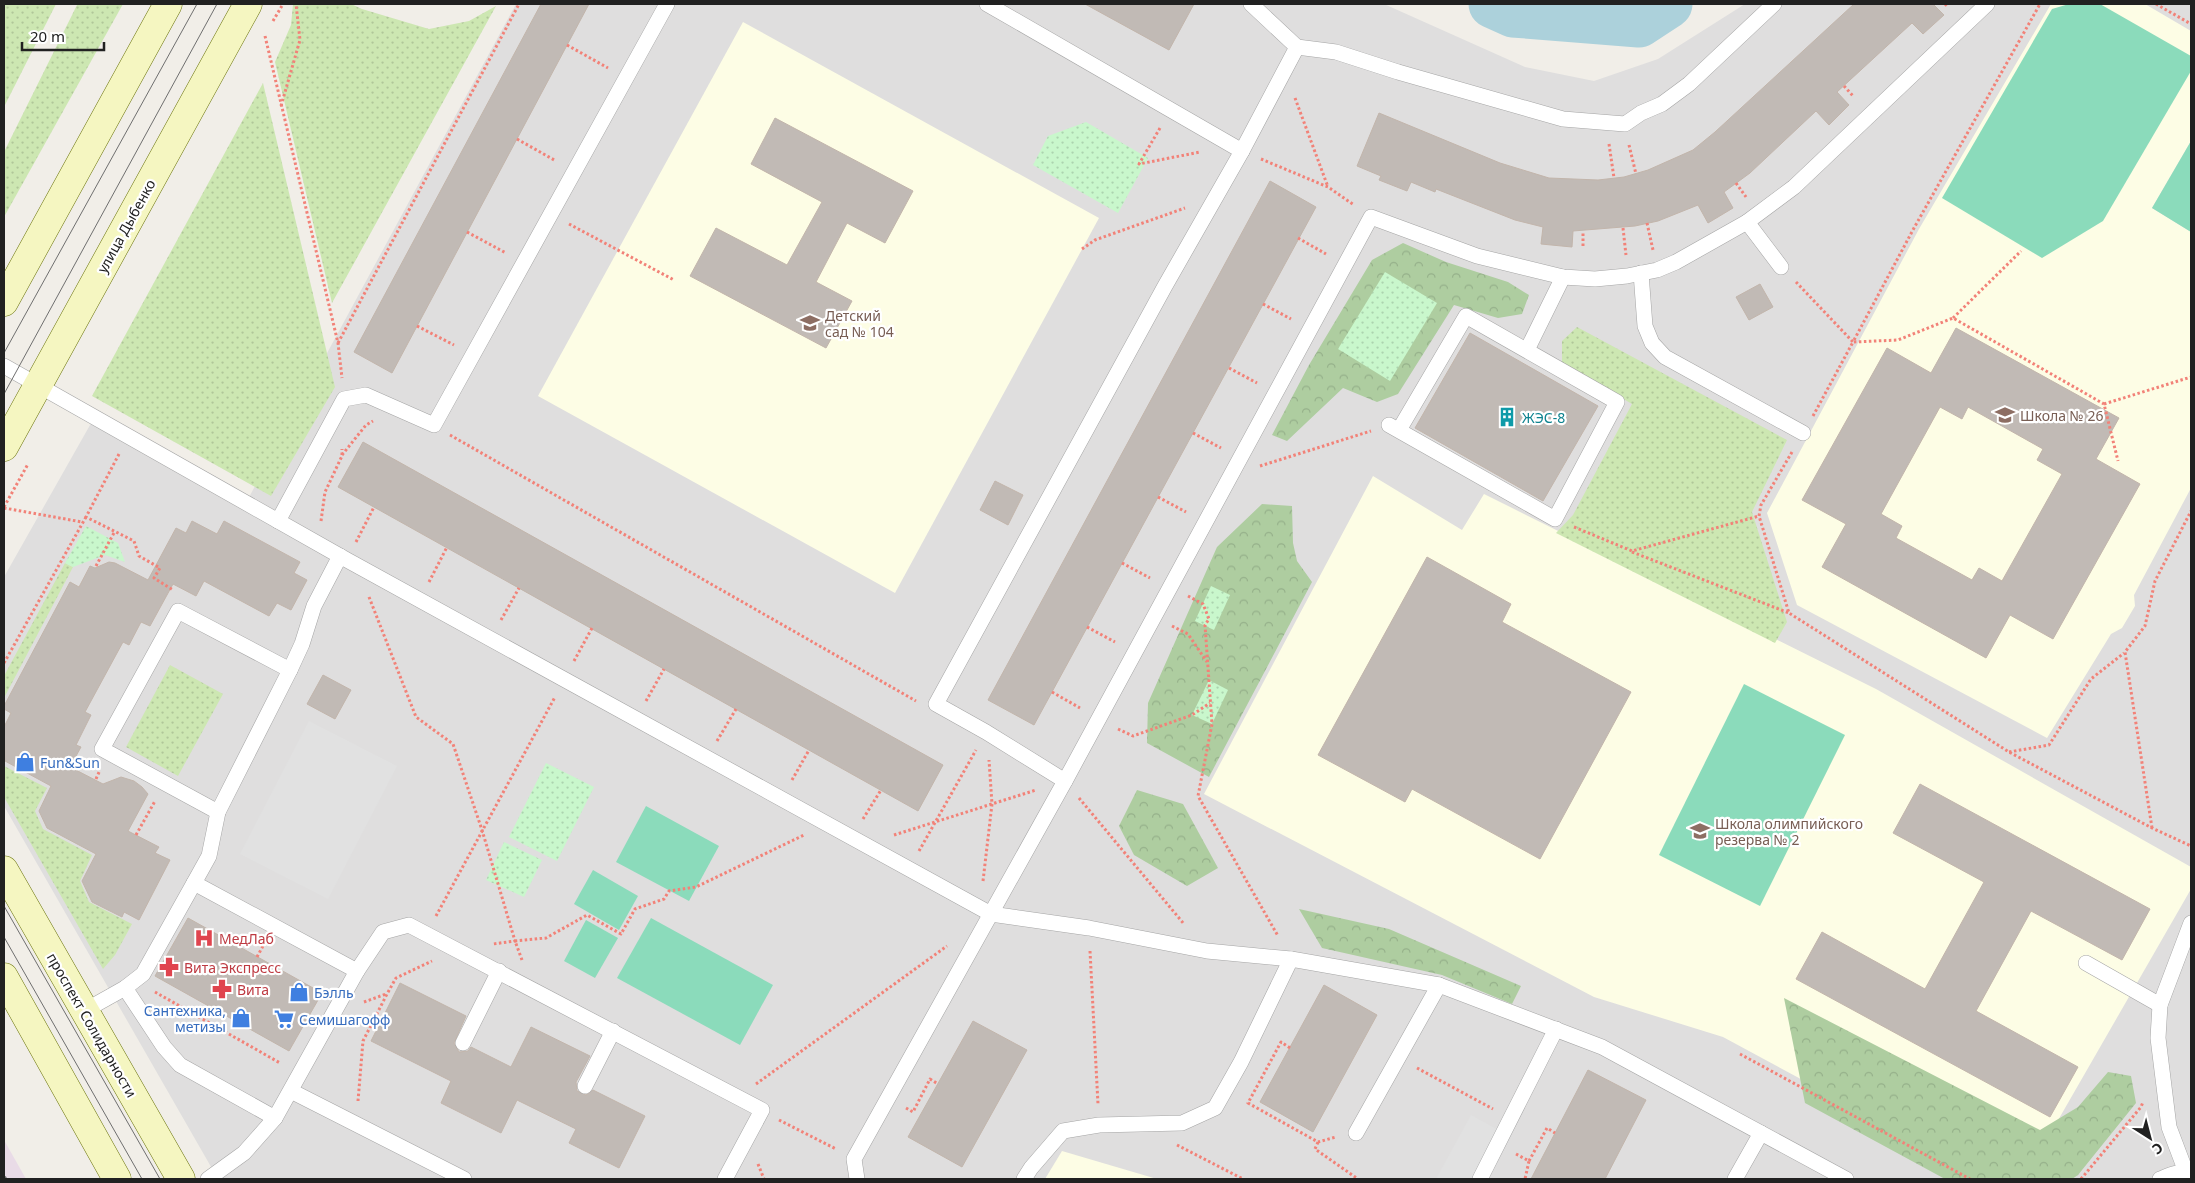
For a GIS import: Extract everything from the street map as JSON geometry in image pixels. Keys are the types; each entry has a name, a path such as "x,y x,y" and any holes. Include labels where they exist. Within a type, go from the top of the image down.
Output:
{"main road":[{"path":"4,302 168,4"},
{"name":"улица Дыбенко","path":"4,447 248,4"},
{"name":"проспект Солидарности","path":"4,870 181,1179"},
{"path":"4,977 117,1179"}],"lane":[{"path":"278,521 344,400 366,395 434,425 667,4"},
{"path":"987,4 1238,148"},
{"path":"1251,4 1296,47 1336,52 1398,72 1563,119 1606,124 1624,124 1641,113 1662,104 1689,84 1774,4"},
{"path":"857,1179 854,1159 986,911 1065,780 1370,217 1477,256 1563,277 1595,279 1634,275 1657,270 1676,262 1747,222 1794,187 1988,4"},
{"path":"1065,780 936,704 1216,196 1238,148 1285,70 1296,47"},
{"path":"1747,222 1781,267"},
{"path":"1634,275 1645,326 1652,344 1665,357 1803,433"},
{"path":"1527,350 1563,277"},
{"path":"1466,316 1617,402 1555,519 1394,428 1466,316"},
{"path":"4,366 318,544 986,911 1089,928 1207,951 1291,959 1439,985 1602,1047 1846,1179"},
{"path":"84,1011 130,984 143,974 209,856 218,812 290,670 302,644 314,606 344,558"},
{"path":"218,812 102,750 178,611 290,670"},
{"path":"194,883 357,972"},
{"path":"2160,1179 2172,1174 2188,1173 2169,1127 2158,1038 2160,1005 2191,924"},
{"path":"208,1179 244,1153 275,1118 292,1091 357,972 383,932 409,925 762,1110 725,1179"},
{"path":"1024,1179 1031,1168 1064,1131 1099,1125 1182,1123 1215,1108 1241,1062 1291,959"},
{"path":"2086,963 2160,1005"},
{"path":"463,1043 499,971"},
{"path":"130,984 164,1047 180,1064 275,1118"},
{"path":"1356,1133 1439,985"},
{"path":"1480,1179 1556,1029"},
{"path":"585,1086 613,1031"},
{"path":"292,1091 464,1179"},
{"path":"1735,1179 1761,1134"}],"path":[{"path":"281,108 300,40 296,4"},
{"path":"338,343 519,4"},
{"path":"1789,612 1759,516 1761,505 1803,433 1919,219 2040,4"},
{"path":"2156,4 2190,23"},
{"path":"265,36 338,343 344,400"},
{"path":"567,45 627,78"},
{"path":"1285,70 1328,187"},
{"path":"1844,86 1854,97"},
{"path":"1170,110 1139,164 1238,148 1328,187 1370,217"},
{"path":"1606,124 1614,178"},
{"path":"1624,124 1636,174"},
{"path":"517,139 575,172"},
{"path":"1736,183 1746,197"},
{"path":"1082,249 1096,240 1216,196"},
{"path":"551,215 674,280"},
{"path":"1623,228 1634,275"},
{"path":"1583,231 1583,246"},
{"path":"467,232 524,262"},
{"path":"1298,238 1346,264"},
{"path":"1781,267 1853,342 1898,340 1954,318 2021,250"},
{"path":"1263,304 1310,329"},
{"path":"1954,318 2104,404 2118,461"},
{"path":"417,326 473,356"},
{"path":"1228,368 1275,393"},
{"path":"2104,404 2191,377"},
{"path":"318,544 325,492 342,456 366,425 396,408"},
{"path":"434,425 924,705 936,704"},
{"path":"1231,476 1394,428"},
{"path":"1193,433 1240,459"},
{"path":"4,663 128,436"},
{"path":"342,446 342,456"},
{"path":"1158,497 1205,522"},
{"path":"374,507 344,558 373,604 416,717 453,744 482,830 515,941 533,989"},
{"path":"4,508 82,522"},
{"path":"2009,752 2049,745 2091,679 2125,652 2145,626 2155,581 2191,511"},
{"path":"86,516 134,541 139,556 160,568 154,578"},
{"path":"1632,552 1759,516"},
{"path":"1555,519 1632,552 1789,612 2009,752 2152,828 2191,846"},
{"path":"96,566 115,531"},
{"path":"420,600 447,547"},
{"path":"1122,563 1170,588"},
{"path":"490,638 519,588"},
{"path":"1189,597 1203,604 1209,619 1205,626 1212,724 1198,796 1291,959"},
{"path":"1087,627 1134,653"},
{"path":"1174,627 1188,634 1208,663"},
{"path":"426,934 592,628"},
{"path":"2125,652 2152,828"},
{"path":"636,719 664,669"},
{"path":"1119,729 1133,736 1192,715 1210,703"},
{"path":"706,757 736,709"},
{"path":"986,732 992,804 986,911"},
{"path":"910,869 986,732"},
{"path":"782,798 809,750"},
{"path":"858,841 935,822 1065,780 1207,951"},
{"path":"136,836 165,783"},
{"path":"858,841 881,790"},
{"path":"515,941 546,938 587,915 621,934 635,909 664,898 669,891 696,887 827,823"},
{"path":"1089,928 1099,1125"},
{"path":"737,1097 952,943"},
{"path":"356,1124 362,1041 396,978 457,950"},
{"path":"130,984 301,1074"},
{"path":"1290,1048 1281,1042 1248,1103 1318,1142 1356,1133"},
{"path":"1740,1054 1970,1179"},
{"path":"1398,1058 1511,1119"},
{"path":"913,1112 930,1080 938,1084"},
{"path":"2081,1179 2141,1107 2144,1098"},
{"path":"762,1110 854,1159"},
{"path":"1136,1124 1243,1179"},
{"path":"1525,1179 1529,1161 1547,1128 1555,1133"},
{"path":"1318,1142 1315,1149 1358,1179"},
{"path":"1498,1144 1529,1161"}],"shaded area":[{"path":"516,4 1384,4 1525,67 1594,81 1658,59 1745,4 2191,4 2191,1179 218,1179 4,806 4,577 94,418 247,501"},
{"name":"Школа № 26","path":"2051,4 2145,4 2191,31 2191,141 2152,208 2191,232 2191,488 2134,595 2135,606 2122,628 2111,634 2047,738 1797,605 1767,513 1919,229"},
{"name":"Детский сад № 104","path":"743,22 1099,218 895,593 538,396"},
{"name":"Школа олимпийского резерва № 2","path":"1373,476 1462,530 1484,494 1876,689 2191,867 2191,889 2034,1162 1979,1175 1723,1037 1594,997 1204,794"},
{"path":"309,721 397,766 328,899 240,854"},
{"path":"1471,1115 1504,1133 1480,1179 1436,1179"},
{"path":"4,1140 26,1179 4,1179"},
{"path":"1062,1151 1157,1179 1045,1179"}],"green space":[{"path":"4,4 56,4 4,107"},
{"path":"123,4 4,217 4,152 77,5"},
{"path":"293,4 351,4 429,29 469,21 496,6 332,303 275,62 291,25"},
{"path":"2069,4 2100,4 2191,56 2191,71 2103,221 2042,258 1942,198 2052,9"},
{"path":"263,83 335,387 271,496 92,396"},
{"path":"1086,122 1148,158 1118,213 1033,165 1048,136"},
{"path":"2191,141 2191,232 2152,208"},
{"path":"1403,243 1446,262 1508,282 1529,295 1522,314 1498,318 1454,305 1398,394 1377,402 1343,388 1287,441 1272,435 1309,365 1372,260"},
{"path":"1385,272 1437,303 1390,381 1338,349"},
{"path":"1577,327 1787,440 1752,512 1787,622 1775,643 1556,533 1573,515 1632,404 1562,363 1562,341"},
{"path":"1262,504 1292,506 1293,543 1297,561 1312,582 1209,777 1147,743 1148,703 1217,547"},
{"path":"86,526 118,543 125,562 105,555 73,567 65,563"},
{"path":"65,563 73,567 4,698 4,676"},
{"path":"1211,586 1230,595 1214,630 1195,621"},
{"path":"170,665 223,694 178,776 126,747"},
{"path":"1209,680 1228,690 1212,724 1192,715"},
{"path":"1744,684 1845,735 1760,906 1659,855"},
{"path":"546,763 594,787 557,861 509,837"},
{"path":"4,766 47,788 35,811 43,829 92,855 80,881 89,902 132,924 115,955 103,969 4,797"},
{"path":"1137,790 1183,804 1218,868 1187,886 1134,855 1119,826"},
{"path":"646,806 719,846 689,901 616,862"},
{"path":"504,842 542,860 524,897 486,880"},
{"path":"593,870 638,896 619,930 574,904"},
{"path":"1299,909 1389,929 1521,986 1512,1004 1442,975 1322,948"},
{"path":"651,918 773,985 740,1045 617,978"},
{"path":"586,920 618,938 595,978 564,961"},
{"path":"1784,998 2040,1130 2078,1107 2108,1072 2131,1076 2136,1103 2078,1175 2072,1179 1945,1179 1805,1103"}],"building":[{"path":"541,4 589,4 392,373 354,352"},
{"path":"1085,4 1194,4 1169,50"},
{"path":"1854,4 1933,4 1944,15 1923,34 1912,23 1837,92 1849,105 1829,125 1816,111 1750,173 1724,192 1733,208 1708,223 1698,205 1658,221 1635,226 1573,231 1572,247 1541,244 1543,227 1515,220 1436,189 1435,192 1411,182 1407,191 1379,180 1381,176 1357,166 1379,113 1500,163 1549,178 1598,180 1624,177 1648,170 1693,150"},
{"path":"775,118 913,191 885,243 847,223 816,282 852,301 826,348 690,276 716,228 787,265 822,202 751,164"},
{"path":"1270,181 1316,207 1034,725 988,700"},
{"path":"1760,284 1773,307 1749,320 1736,297"},
{"path":"1956,328 2119,418 2096,459 2140,484 2053,639 2010,615 1986,658 1822,567 1846,524 1802,500 1887,348 1931,373","holes":["1940,407 1962,419 1968,407 2043,449 2037,460 2062,474 2002,581 1979,568 1972,580 1896,538 1902,526 1881,514"]},
{"name":"ЖЭС-8","path":"1470,333 1598,406 1543,501 1415,428"},
{"path":"363,442 943,765 918,811 338,487"},
{"path":"995,481 1023,495 1008,525 980,510"},
{"path":"192,521 217,534 224,521 300,562 294,573 307,580 291,610 277,603 269,616 204,581 196,596 173,584 150,626 141,622 129,645 123,642 85,712 91,715 76,745 81,747 70,767 103,784 121,777 134,781 142,787 148,794 128,831 159,847 155,853 170,860 139,920 124,912 122,917 92,902 82,881 96,854 47,828 39,811 51,786 5,761 4,727 11,713 4,709 4,706 70,582 79,587 90,566 95,568 109,562 115,563 148,580 176,528 186,533"},
{"path":"1427,557 1511,604 1502,622 1631,692 1540,859 1412,789 1405,802 1318,755"},
{"path":"323,675 351,690 335,719 307,704"},
{"path":"1920,784 2150,909 2122,960 2031,911 1976,1011 2078,1067 2050,1117 1796,979 1822,932 1925,989 1984,882 1893,833"},
{"path":"188,918 322,993 289,1051 155,976"},
{"path":"400,983 466,1016 454,1043 459,1052 468,1051 471,1047 511,1067 531,1027 590,1056 576,1082 577,1091 586,1095 593,1090 645,1116 619,1168 569,1143 576,1129 517,1100 501,1133 441,1103 451,1081 371,1041"},
{"path":"1324,985 1377,1015 1313,1132 1260,1102"},
{"path":"973,1021 1027,1050 962,1167 908,1137"},
{"path":"1588,1070 1646,1100 1605,1179 1531,1179"}],"waterway":[{"path":"1493,4 1513,13 1639,23 1668,4"}],"tram line":[{"path":"4,353 197,4"},
{"path":"4,394 217,4"},
{"path":"4,906 160,1179"},
{"path":"4,937 142,1179"}],"place":[{"name":"Детский сад № 104","path":"810,323"},
{"name":"Школа № 26","path":"2005,415"},
{"name":"ЖЭС-8","path":"1507,417"},
{"name":"Fun&Sun","path":"25,762"},
{"name":"Школа олимпийского резерва № 2","path":"1700,831"},
{"name":"МедЛаб","path":"204,938"},
{"name":"Вита Экспресс","path":"169,967"},
{"name":"Вита","path":"222,989"},
{"name":"Бэлль","path":"299,992"},
{"name":"Сантехника, метизы","path":"241,1018"},
{"name":"Семишагофф","path":"284,1019"}]}
